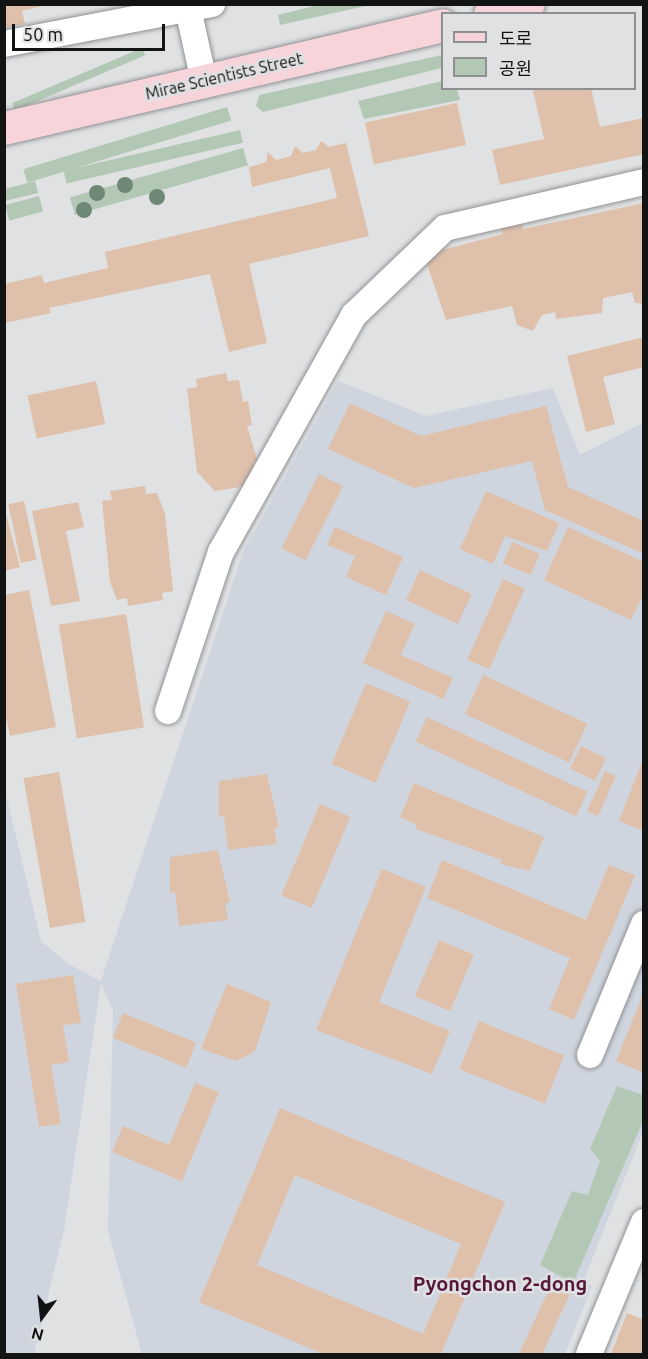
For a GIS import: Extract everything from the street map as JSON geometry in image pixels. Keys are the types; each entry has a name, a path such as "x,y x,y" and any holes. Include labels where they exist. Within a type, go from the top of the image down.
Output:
{"main road":[{"path":"498,12 528,4"},
{"name":"Mirae Scientists Street","path":"4,128 441,25"}],"street":[{"path":"4,44 196,6 204,81"},
{"path":"168,711 221,552 354,315 445,228 644,182"},
{"path":"590,1055 644,924"},
{"path":"589,1354 644,1222"}],"shaded area":[{"path":"338,381 426,416 553,388 580,455 643,423 643,1132 583,1282 592,1286 565,1354 142,1354 108,1231 113,1010 101,983 64,1230 34,1354 5,1354 4,786 41,941 70,965 101,981 243,552"}],"green space":[{"path":"322,4 370,5 280,25 278,15"},
{"path":"142,48 145,55 15,110 12,103"},
{"path":"441,55 441,68 263,112 256,106 259,95"},
{"path":"441,81 441,90 457,90 460,100 364,119 358,101"},
{"path":"227,107 231,120 27,183 23,169"},
{"path":"240,130 243,143 67,183 64,171"},
{"path":"243,148 248,165 75,215 70,198"},
{"path":"35,181 38,193 5,201 5,189"},
{"path":"39,196 43,211 9,221 5,205"},
{"path":"617,1086 643,1095 643,1121 573,1283 540,1265 572,1191 588,1195 600,1161 590,1149"}],"building":[{"path":"4,4 46,5 22,11 25,24 4,28"},
{"path":"533,90 591,90 600,127 644,118 644,154 500,185 492,150 544,139"},
{"path":"457,103 466,145 374,165 365,123"},
{"path":"321,141 329,147 346,143 369,236 249,264 267,343 229,352 210,274 49,308 51,313 5,323 5,284 42,275 44,283 108,268 105,252 337,198 330,168 252,187 249,167 266,162 268,152 276,160 291,156 295,146 303,153 316,150"},
{"path":"644,203 644,304 635,303 632,292 603,298 602,313 556,319 555,312 542,315 533,331 517,325 512,306 446,320 425,258 435,252 503,234 501,228 522,222 523,229"},
{"path":"644,337 644,367 603,377 615,424 586,432 567,356"},
{"path":"226,373 228,381 239,380 243,402 248,401 252,425 247,426 258,462 253,462 256,477 245,479 246,486 215,491 197,472 187,389 197,387 196,379"},
{"path":"96,381 105,424 37,439 28,396"},
{"path":"350,403 421,436 546,406 568,487 644,521 644,554 545,510 532,461 414,488 328,449"},
{"path":"319,474 343,486 305,560 281,548"},
{"path":"145,486 146,494 157,493 165,514 173,591 162,593 163,600 128,606 127,598 117,600 110,582 102,501 112,500 110,491"},
{"path":"486,491 559,523 547,551 505,536 493,564 460,549"},
{"path":"24,501 36,560 21,563 8,504"},
{"path":"78,502 84,527 66,531 80,601 51,606 32,511"},
{"path":"4,506 20,567 4,571"},
{"path":"335,527 403,557 386,595 346,577 355,556 327,545"},
{"path":"568,527 644,562 644,593 631,620 544,580"},
{"path":"512,542 540,554 531,575 503,563"},
{"path":"420,570 472,594 458,624 406,600"},
{"path":"503,579 525,589 489,669 467,659"},
{"path":"29,590 56,727 10,736 4,708 4,595"},
{"path":"386,611 415,624 401,655 453,678 443,699 363,663"},
{"path":"126,614 144,728 77,738 59,625"},
{"path":"483,675 587,724 569,763 465,714"},
{"path":"366,683 410,702 376,783 332,764"},
{"path":"427,717 587,792 576,816 416,741"},
{"path":"581,746 606,758 595,781 570,768"},
{"path":"644,759 644,831 619,821"},
{"path":"605,771 616,776 598,816 587,811"},
{"path":"59,772 85,922 50,928 24,778"},
{"path":"267,774 279,827 274,828 277,844 228,850 224,816 219,817 219,781"},
{"path":"414,783 544,837 530,871 500,864 502,860 416,829 417,825 400,817"},
{"path":"320,804 350,817 312,908 281,895"},
{"path":"218,850 230,903 225,903 228,920 179,926 175,892 170,893 170,857"},
{"path":"442,860 586,920 609,865 635,875 574,1020 549,1009 570,958 427,898"},
{"path":"382,869 426,887 379,1002 450,1031 432,1074 316,1030"},
{"path":"439,940 474,955 450,1011 415,996"},
{"path":"73,975 81,1023 63,1025 69,1062 51,1065 61,1124 39,1127 16,984"},
{"path":"227,984 271,1002 255,1051 236,1061 201,1049"},
{"path":"644,994 644,1073 616,1061"},
{"path":"123,1013 196,1043 186,1068 113,1038"},
{"path":"479,1021 564,1055 545,1104 460,1069"},
{"path":"195,1083 219,1092 182,1181 112,1152 123,1126 169,1145"},
{"path":"280,1108 505,1202 441,1354 324,1354 199,1302","holes":["295,1175 461,1244 423,1334 257,1265"]},
{"path":"551,1285 570,1294 542,1354 519,1353"},
{"path":"627,1313 644,1320 644,1354 611,1354"}],"district":[{"name":"Pyongchon 2-dong","path":"500,1283"}]}
